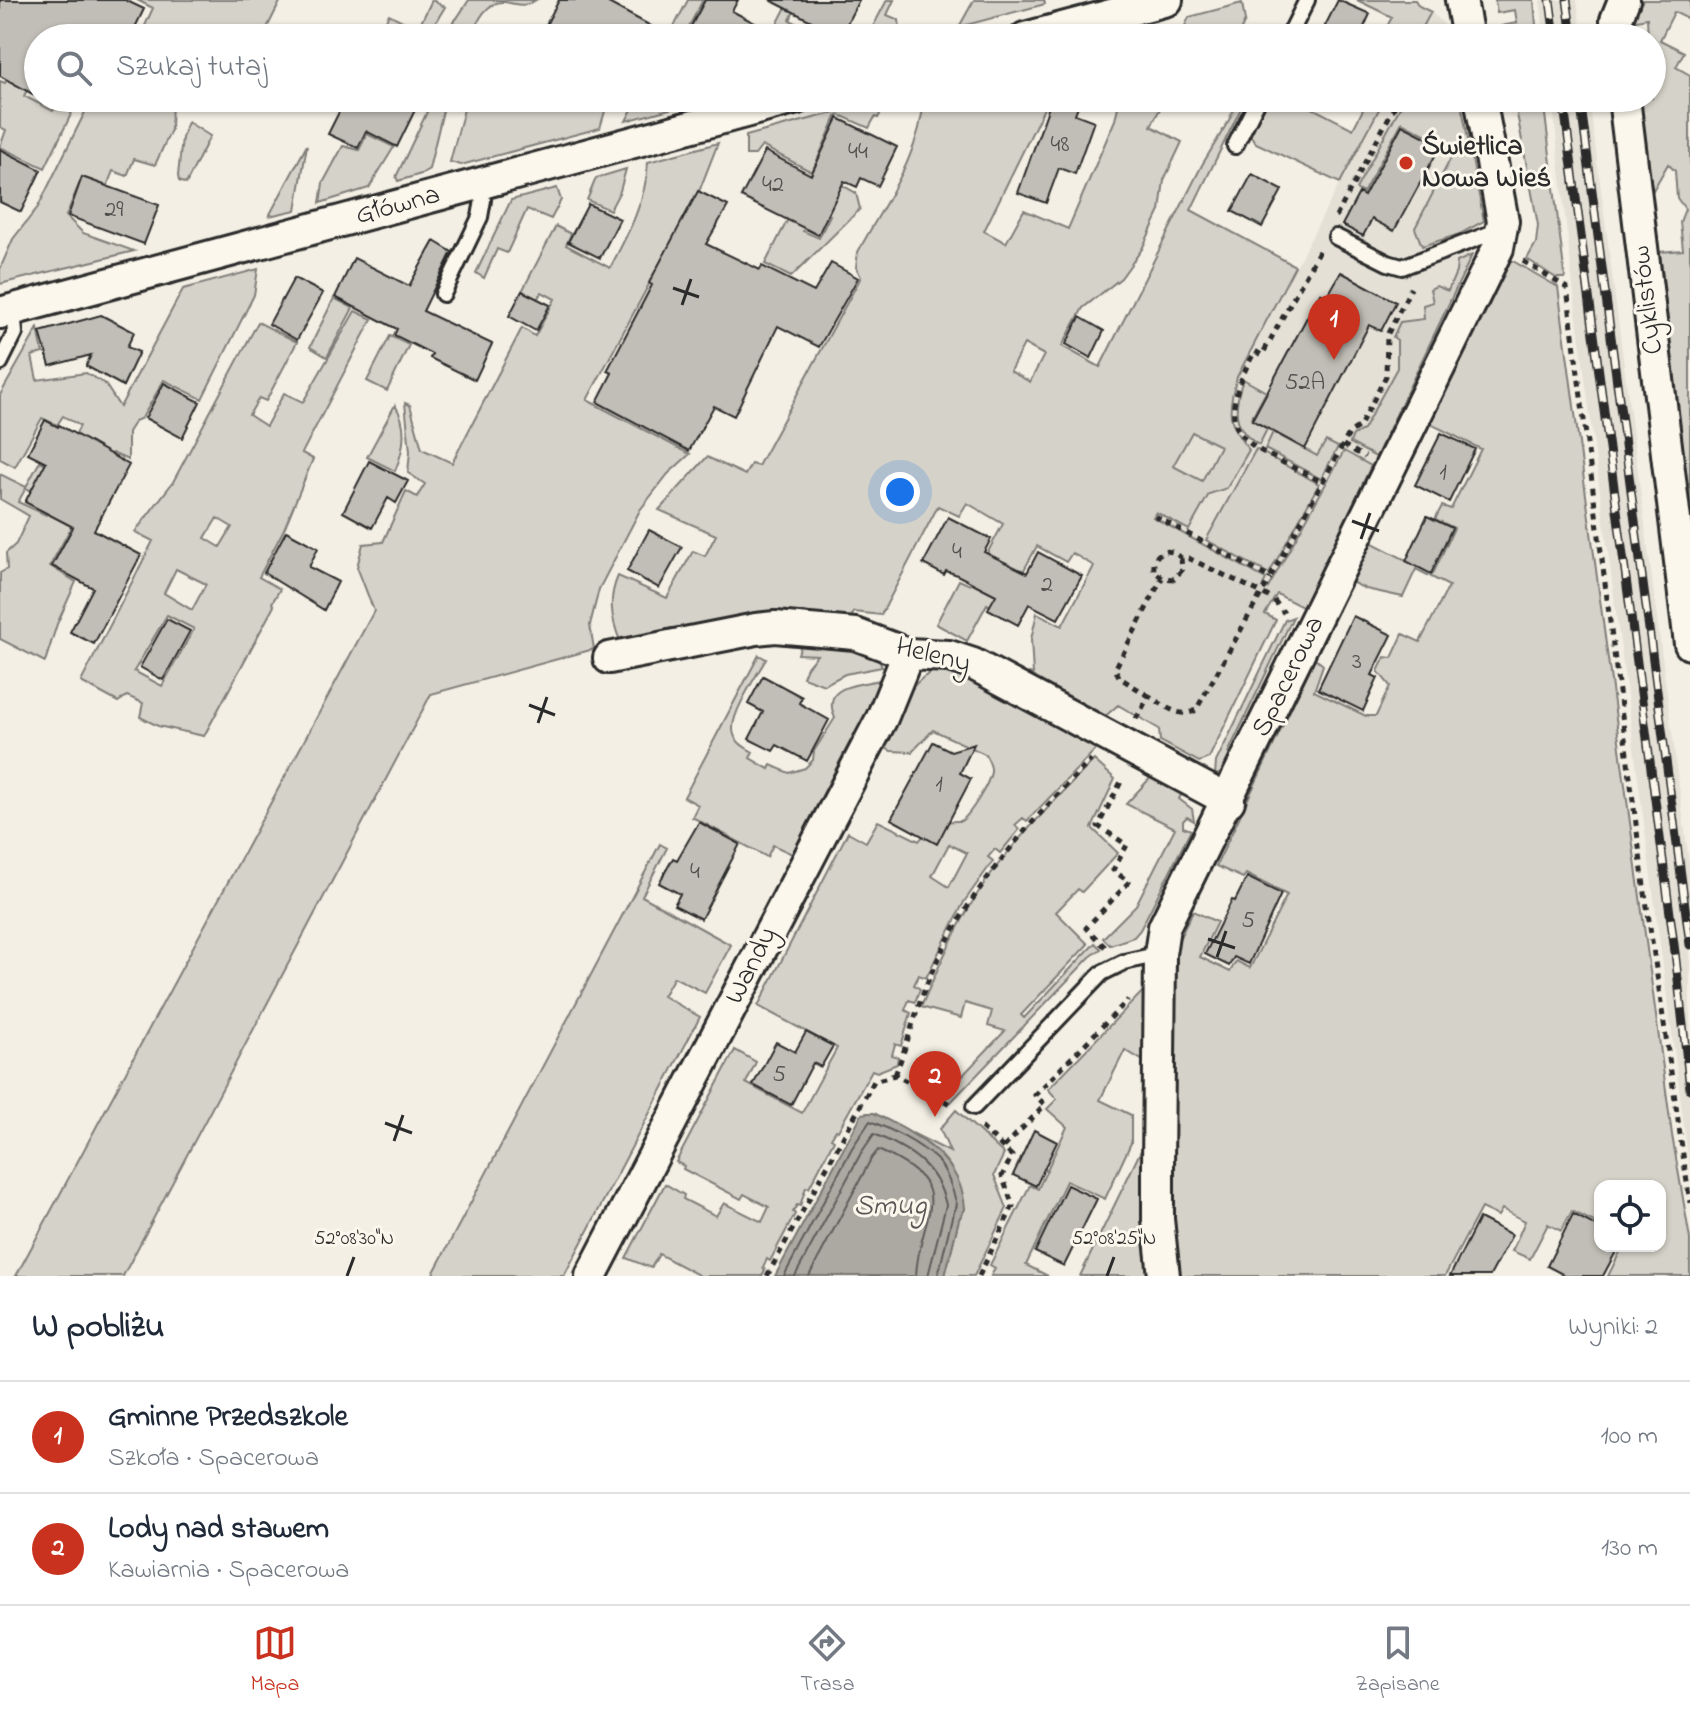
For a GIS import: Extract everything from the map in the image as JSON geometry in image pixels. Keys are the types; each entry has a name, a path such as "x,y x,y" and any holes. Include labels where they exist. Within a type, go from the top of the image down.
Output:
{"street":[{"path":"1077,24 1167,0"},
{"path":"1461,0 1465,24"},
{"path":"1616,24 1624,0"},
{"name":"Główna","path":"6,311 745,112"},
{"path":"1482,112 1500,239"},
{"name":"Cyklistów","path":"1626,112 1690,644"},
{"name":"Spacerowa","path":"1164,1276 1158,1207 1160,965 1166,919 1229,801 1500,239"},
{"name":"Heleny","path":"609,658 775,627 855,634 908,654 964,660 1119,751 1229,801"},
{"name":"Wandy","path":"591,1276 882,718 908,654"}],"lane":[{"path":"1295,24 1307,0"},
{"path":"1235,146 1252,112"},
{"path":"443,294 480,217 483,200 481,183"},
{"path":"1336,237 1388,263 1408,266 1500,239"},
{"path":"0,363 15,333 6,311"},
{"path":"975,1115 1102,973 1124,962 1160,965"}],"path":[{"path":"1335,220 1392,112"},
{"path":"1500,239 1567,288 1644,886 1690,1203"},
{"path":"1321,247 1262,355 1255,351 1239,381 1233,411 1236,427 1245,440 1322,482"},
{"path":"1162,578 1115,669 1120,678 1149,696 1179,714 1188,714 1196,710 1350,432 1360,426 1386,376 1387,335 1415,279 1408,266"},
{"path":"1155,516 1270,578"},
{"path":"1181,558 1180,573 1174,579 1162,578 1154,570 1157,555 1168,550 1262,593 1274,600 1284,613"},
{"path":"1109,950 1086,928 1129,882 1113,870 1127,845 1098,826 1119,751 1149,696"},
{"path":"895,1075 931,973 965,909 1009,849 1103,749 1119,751"},
{"path":"1004,1147 1045,1105 1035,1095 1160,965"},
{"path":"767,1276 874,1081 895,1075 953,1107 956,1103"},
{"path":"975,1115 1012,1156 1002,1176 1013,1206 979,1276"}],"shaded area":[{"path":"137,0 281,0 269,24 146,24 153,8"},
{"path":"432,0 445,7 435,24 420,24"},
{"path":"469,0 536,0 524,5 498,2 482,14 477,24 451,24"},
{"path":"688,0 703,0 690,24 675,24"},
{"path":"887,0 894,0 887,15 899,20 899,24 874,24"},
{"path":"974,0 1044,0 1045,4 961,24"},
{"path":"1357,0 1415,0 1431,12 1425,24 1388,24 1392,17"},
{"path":"1495,0 1534,0 1536,24 1512,24 1517,23 1515,10 1497,13"},
{"path":"1540,0 1577,0 1580,24 1543,24"},
{"path":"1643,0 1690,0 1690,20 1674,12 1666,28 1666,24 1647,24 1647,18 1631,21"},
{"path":"1242,3 1245,21 1244,24 1186,24 1189,17"},
{"path":"786,7 794,11 790,20 798,24 777,24"},
{"path":"1431,12 1444,24 1425,24"},
{"path":"389,14 408,24 384,24"},
{"path":"1666,43 1684,52 1676,67 1690,75 1690,512 1660,252 1683,250 1680,222 1685,209 1677,198 1675,171 1668,164 1652,192 1642,112 1666,112"},
{"path":"24,46 24,112 72,112 45,168 0,147 6,130 0,127 0,81 5,83"},
{"path":"85,112 172,112 171,130 155,165 134,159 127,176 113,171 107,186 82,177 66,216 83,233 134,251 0,284 0,269 13,239 38,207"},
{"path":"427,112 443,112 429,169 398,181 396,177"},
{"path":"463,112 605,112 600,128 461,165 450,162"},
{"path":"631,112 659,112 626,121"},
{"path":"836,112 881,112 869,128 840,115 836,117 812,172 762,146 755,155 746,155 746,136"},
{"path":"922,112 1042,112 984,231 1006,243 1024,210 1068,229 1117,112 1158,112 1151,126 1182,142 1164,180 1160,211 1142,249 1121,278 1083,308 1062,346 1100,367 1202,165 1233,112 1239,112 1191,210 1295,266 1234,388 1231,416 1236,432 1249,450 1227,488 1209,494 1189,530 1156,512 1153,517 1266,579 1263,585 1268,588 1344,451 1371,466 1304,608 1277,594 1265,614 1276,620 1209,758 1199,762 1160,741 1159,729 1118,705 1102,719 1026,679 1029,673 1033,674 1031,639 1037,613 1062,626 1094,566 1072,553 1066,562 1037,546 1001,612 987,604 967,641 936,624 959,580 970,585 1003,524 967,503 959,516 938,506 881,615 854,612 849,621 671,628 620,641 612,608 618,576 667,598 693,551 705,556 716,535 659,510 707,457 745,475 751,464 758,466 861,277 856,267 858,252 900,178 916,140","holes":["1024,344 1044,355 1030,382 1010,371","1192,432 1220,446 1202,481 1173,466"]},
{"path":"1262,112 1320,112 1353,129 1362,112 1378,112 1340,183 1256,143 1250,135"},
{"path":"1378,112 1463,112 1484,221 1460,234 1472,255 1304,608 1142,521 1190,434 1217,412"},
{"path":"1397,112 1463,112 1484,221 1460,234 1422,246 1415,228 1455,150 1402,122 1363,193 1356,189"},
{"path":"1517,112 1545,112 1565,278 1556,278 1527,259 1536,243 1538,225"},
{"path":"1554,112 1591,112 1690,870 1690,1171 1574,295"},
{"path":"188,122 210,136 186,184 179,181 178,176 182,138"},
{"path":"367,134 394,147 369,188 320,203 323,183 343,146 359,150"},
{"path":"718,143 700,189 587,400 690,454 668,474 640,510 599,589 590,625 594,649 431,694 123,1276 16,1276 374,611 357,567 363,544 383,542 406,491 417,497 425,484 408,473 410,451 405,403 410,405 422,449 452,463 522,328 535,336 555,299 542,292 533,305 519,297 556,226 571,234 566,245 610,268 640,204 648,162"},
{"path":"307,145 296,210 269,216"},
{"path":"626,169 620,191 610,210 587,200 596,178"},
{"path":"810,176 813,210 803,231 819,238 830,215 825,213 840,184 856,193 860,209 791,277 765,264"},
{"path":"557,188 561,200 551,219 527,209 507,253 497,249 484,278 476,273 511,200"},
{"path":"1472,255 1376,457 1350,443 1353,435 1363,430 1397,368 1397,340 1393,337 1400,322 1424,319 1423,305 1433,302 1430,289 1436,286 1448,291 1457,262"},
{"path":"1506,257 1558,287 1672,1135 1690,1239 1690,1276 1608,1276 1620,1252 1666,1252 1666,1180 1594,1180 1594,1222 1572,1211 1561,1231 1548,1224 1530,1259 1512,1251 1525,1221 1502,1209 1498,1216 1481,1208 1445,1276 1178,1276 1171,1182 1175,947 1193,911 1217,922 1200,957 1230,972 1236,961 1250,968 1287,895 1246,874 1243,878 1216,866 1315,658 1323,665 1314,691 1366,716 1376,716 1390,686 1378,671 1385,657 1392,658 1403,634 1420,642 1449,586 1416,569 1403,597 1366,589 1351,582 1371,542 1433,574 1454,528 1435,519 1442,506 1451,509 1481,449 1427,422"},
{"path":"258,269 254,295 202,399 164,380 142,418 135,421 128,432 128,460 112,453 50,566 76,582 57,624 45,662 0,639 0,573 7,569 6,553 16,544 29,516 0,499 0,474 26,487 40,461 57,469 80,426 63,416 57,425 42,418 15,467 0,459 0,395 38,328 43,353 32,356 37,380 86,373 105,384 120,407 183,289","holes":["26,488 53,502 46,515 18,502"]},
{"path":"334,298 353,308 327,357 310,347"},
{"path":"355,311 372,319 302,453 313,459 284,529 259,577 280,589 272,603 274,606 204,736 158,726 140,717 143,703 127,696 118,702 81,682 153,541 135,532 173,482 258,322 297,342 266,401 259,398 249,415 266,426 284,393 303,402","holes":["217,518 232,527 220,547 205,538","176,569 206,584 192,610 164,593","167,615 194,629 162,686 134,671"]},
{"path":"390,336 409,345 387,391 367,381"},
{"path":"1243,379 1266,392 1251,419 1267,429 1259,445 1243,432 1237,416"},
{"path":"395,405 402,421 403,438 395,471 367,457"},
{"path":"1273,432 1317,456 1326,441 1338,447 1321,479 1265,449"},
{"path":"1256,449 1319,484 1269,574 1206,540"},
{"path":"1293,617 1228,753 1235,766 1215,775 1216,762 1285,620"},
{"path":"802,642 859,647 877,658 882,667 845,674 824,685 803,677 817,655 798,654"},
{"path":"759,655 766,659 741,704 733,733 740,743 753,752 750,758 769,769 771,765 789,773 805,768 813,760 814,751 835,718 833,698 838,692 883,679 859,735 854,734 792,854 773,845 767,857 692,817 698,805 684,797"},
{"path":"940,669 956,671 1099,746 1027,821 1023,818 1015,825 1019,830 1000,853 995,849 988,857 993,861 964,902 926,978 919,975 914,985 920,989 915,1002 909,1000 905,1010 911,1013 901,1046 895,1044 892,1055 898,1057 897,1064 877,1072 872,1070 831,1138 834,1140 809,1188 806,1187 800,1206 797,1205 793,1212 795,1214 770,1261 767,1259 762,1276 700,1276 659,1254 651,1268 626,1258 665,1184 684,1195 683,1199 716,1216 724,1203 762,1222 769,1207 744,1194 741,1199 683,1169 684,1166 676,1162 735,1050 756,1062 746,1083 802,1113 837,1048 758,1006 848,832 866,842 878,821 919,841 937,825 961,821 983,791 991,770 985,754 933,730 912,752 891,751 880,745 903,700 929,674","holes":["949,844 967,853 949,887 932,876"]},
{"path":"1094,760 1115,779 1092,828 1118,853 1082,892 1078,889 1056,912 1088,944 1021,1015 1024,1018 1095,943 1101,949 950,1103 941,1098 1005,1031 988,1026 992,1011 965,1003 961,1018 921,1007 949,944 983,885 1022,836"},
{"path":"1153,775 1183,791 1179,799 1192,809 1194,821 1187,817 1183,821 1183,827 1191,830 1140,930 1134,937 1110,945 1103,938 1136,905 1175,828 1126,804"},
{"path":"660,844 667,848 642,896 731,945 705,993 674,977 663,996 700,1017 564,1276 432,1276"},
{"path":"1148,986 1145,1062 1125,1050 1100,1100 1131,1115 1131,1143 1105,1199 1066,1181 1026,1265 1048,1276 991,1276 995,1268 990,1265 1030,1185 1038,1189 1067,1127 1047,1109 1057,1099 1048,1089"},
{"path":"956,1110 1004,1154 994,1175 1007,1208 974,1276 945,1276 959,1219 965,1209 958,1182 948,1164 912,1133 950,1152 940,1129"},
{"path":"1148,1136 1154,1276 1080,1276"}],"water":[{"name":"Smug","path":"874,1113 905,1129 933,1149 955,1175 962,1191 965,1209 959,1219 945,1276 775,1276 862,1114"}],"building":[{"path":"0,0 125,0 144,9 137,24 24,24 24,89 0,76"},
{"path":"559,0 603,0 647,24 546,24"},
{"path":"705,0 738,0 732,11 757,24 692,24"},
{"path":"770,0 859,0 847,24 817,24"},
{"path":"1338,0 1370,14 1365,24 1326,24"},
{"path":"339,112 414,112 397,147 366,131 358,148 328,134"},
{"path":"1047,112 1076,112 1094,121 1075,174 1059,168 1046,203 1018,193"},
{"path":"838,118 897,147 878,186 861,178 857,187 844,181 818,235 741,197 765,151 811,175"},
{"name":"Świetlica Nowa Wieś","path":"1402,125 1441,145 1394,231 1372,219 1363,236 1342,225 1359,193 1364,196"},
{"path":"0,149 41,170 21,212 0,202"},
{"path":"1252,174 1282,190 1262,227 1232,211"},
{"path":"82,177 159,205 144,244 68,216"},
{"path":"698,191 728,206 706,244 760,270 762,266 814,292 831,263 858,278 819,347 778,326 734,416 714,406 689,451 597,402 612,373 607,371 652,285 649,283"},
{"path":"588,204 620,219 600,258 568,242"},
{"path":"434,241 452,252 423,311 492,344 475,380 430,358 432,354 394,335 397,329 335,297 354,258 409,286"},
{"path":"1341,272 1396,302 1381,331 1369,325 1305,449 1252,420 1320,293 1327,297"},
{"path":"294,278 323,293 297,340 269,324"},
{"path":"522,291 550,305 536,331 509,316"},
{"path":"101,315 134,332 127,347 139,352 123,386 86,366 91,355 50,366 40,332"},
{"path":"1080,317 1104,331 1091,358 1066,344"},
{"path":"164,383 200,402 182,438 145,418"},
{"path":"45,420 129,465 94,530 141,555 94,644 70,632 93,588 52,566 73,527 25,502 46,462 28,453"},
{"path":"1441,433 1475,449 1449,502 1415,485"},
{"path":"369,461 408,481 396,503 388,498 372,528 343,512"},
{"path":"1427,516 1452,528 1431,574 1406,561"},
{"path":"948,517 991,539 984,552 1027,573 1038,552 1082,576 1058,619 1029,604 1018,625 988,609 996,595 955,574 946,571 944,575 923,564"},
{"path":"649,530 682,547 659,588 627,571"},
{"path":"286,531 318,548 309,567 338,582 324,610 264,573"},
{"path":"1353,616 1392,635 1372,675 1378,678 1363,711 1318,689"},
{"path":"167,619 190,631 163,680 140,667"},
{"path":"763,676 802,697 799,703 829,720 807,761 777,745 773,751 749,739 763,712 748,704"},
{"path":"933,742 951,751 974,744 960,773 971,779 937,844 891,819"},
{"path":"699,822 740,844 701,919 674,905 680,894 659,883 673,858 677,860"},
{"path":"1247,877 1281,894 1249,964 1234,957 1229,966 1205,954"},
{"path":"806,1032 833,1046 821,1067 813,1063 791,1105 753,1085 776,1042 795,1052"},
{"path":"1034,1130 1057,1142 1036,1186 1013,1175"},
{"path":"1067,1185 1097,1199 1064,1266 1035,1252"},
{"path":"1573,1214 1594,1225 1594,1252 1616,1252 1603,1276 1566,1276 1547,1266"},
{"path":"1479,1218 1512,1235 1490,1276 1450,1276"}],"railway":[{"path":"1550,0 1553,24"},
{"path":"1567,0 1570,24"},
{"path":"1565,112 1675,952 1690,1089"},
{"path":"1582,112 1690,945"}],"place":[{"name":"Świetlica Nowa Wieś","path":"1406,163"},
{"name":"Gminne Przedszkole","path":"1334,360"},
{"name":"Lody nad stawem","path":"935,1117"}]}
